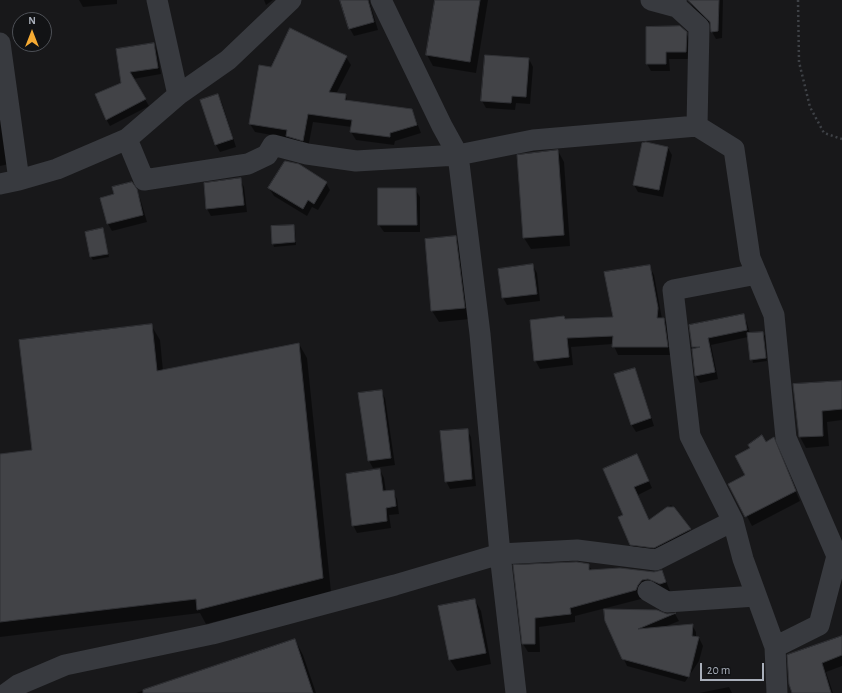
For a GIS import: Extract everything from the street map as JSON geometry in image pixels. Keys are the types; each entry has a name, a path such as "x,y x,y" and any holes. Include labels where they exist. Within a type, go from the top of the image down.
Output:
{"street":[{"path":"157,0 178,95"},
{"path":"0,43 10,182 57,169 127,139 178,95 228,60 291,0"},
{"path":"381,0 442,126 458,155 480,334 500,554 516,693"},
{"path":"651,0 677,3 699,27 697,126"},
{"path":"127,139 144,180 248,164 267,155 273,145 307,154 356,161 458,155 534,140 697,126 734,149 750,258 774,315 786,438 837,556 819,625 775,647"},
{"path":"757,274 673,290 690,436 732,521 743,559 775,647 777,693"},
{"path":"7,693 18,685 65,665 212,634 395,585 500,554 577,550 656,560 732,521"},
{"path":"648,592 667,602 756,596"}],"path":[{"path":"798,0 799,62 810,107 824,133 842,139"}],"building":[{"path":"340,0 368,0 374,22 349,29"},
{"path":"435,0 480,0 470,62 426,55"},
{"path":"688,0 719,0 718,31 711,32 710,22"},
{"path":"680,26 687,32 686,52 666,52 666,64 646,64 646,27"},
{"path":"290,28 347,56 329,92 346,94 345,100 412,109 417,125 390,133 390,137 350,132 352,120 308,114 303,141 286,136 287,130 249,124 259,65 271,67"},
{"path":"154,43 158,68 130,72 146,99 106,120 95,94 121,83 116,49"},
{"path":"485,55 529,58 526,97 512,96 511,103 481,101"},
{"path":"218,94 233,139 215,145 200,100"},
{"path":"646,142 668,147 659,190 633,185 642,143"},
{"path":"558,150 564,235 523,238 517,155"},
{"path":"285,161 299,164 327,182 314,204 308,200 303,209 268,188"},
{"path":"241,178 244,205 206,209 204,183"},
{"path":"132,182 137,189 143,215 107,224 100,198 114,194 112,187"},
{"path":"378,188 416,188 417,225 378,225"},
{"path":"294,225 295,242 272,244 271,226"},
{"path":"103,228 108,254 90,257 85,232"},
{"path":"456,236 465,308 431,311 425,239"},
{"path":"533,264 537,294 502,298 498,269"},
{"path":"650,265 658,308 657,318 664,318 668,347 612,347 613,336 567,338 569,357 534,361 530,320 564,316 565,319 613,317 604,272"},
{"path":"744,314 747,330 708,338 715,372 695,376 692,349 700,347 692,347 689,325"},
{"path":"152,324 157,371 299,343 323,578 197,610 196,599 0,622 0,454 32,450 19,340"},
{"path":"763,332 766,358 750,360 747,333"},
{"path":"635,368 651,418 631,425 614,374"},
{"path":"842,381 842,409 822,411 823,436 799,437 793,384"},
{"path":"382,390 391,458 368,461 358,393"},
{"path":"468,429 472,479 445,482 440,431"},
{"path":"762,435 766,442 774,437 796,491 745,517 728,484 745,475 735,456 750,448 748,445"},
{"path":"637,454 649,481 634,487 649,520 667,507 674,507 691,529 654,548 630,545 618,517 623,515 603,469"},
{"path":"380,469 383,491 394,490 396,506 386,508 387,521 352,526 346,474"},
{"path":"577,562 589,564 589,570 620,568 654,572 662,570 666,582 660,584 648,579 642,580 636,590 570,608 571,614 535,618 535,644 522,644 513,565"},
{"path":"475,599 486,653 449,660 438,606"},
{"path":"604,609 657,610 667,614 676,613 638,629 693,624 692,636 699,637 689,677 622,659 605,621"},
{"path":"842,636 842,655 822,663 831,693 792,693 789,684 787,655"},
{"path":"295,639 313,693 143,693 143,690"}]}
